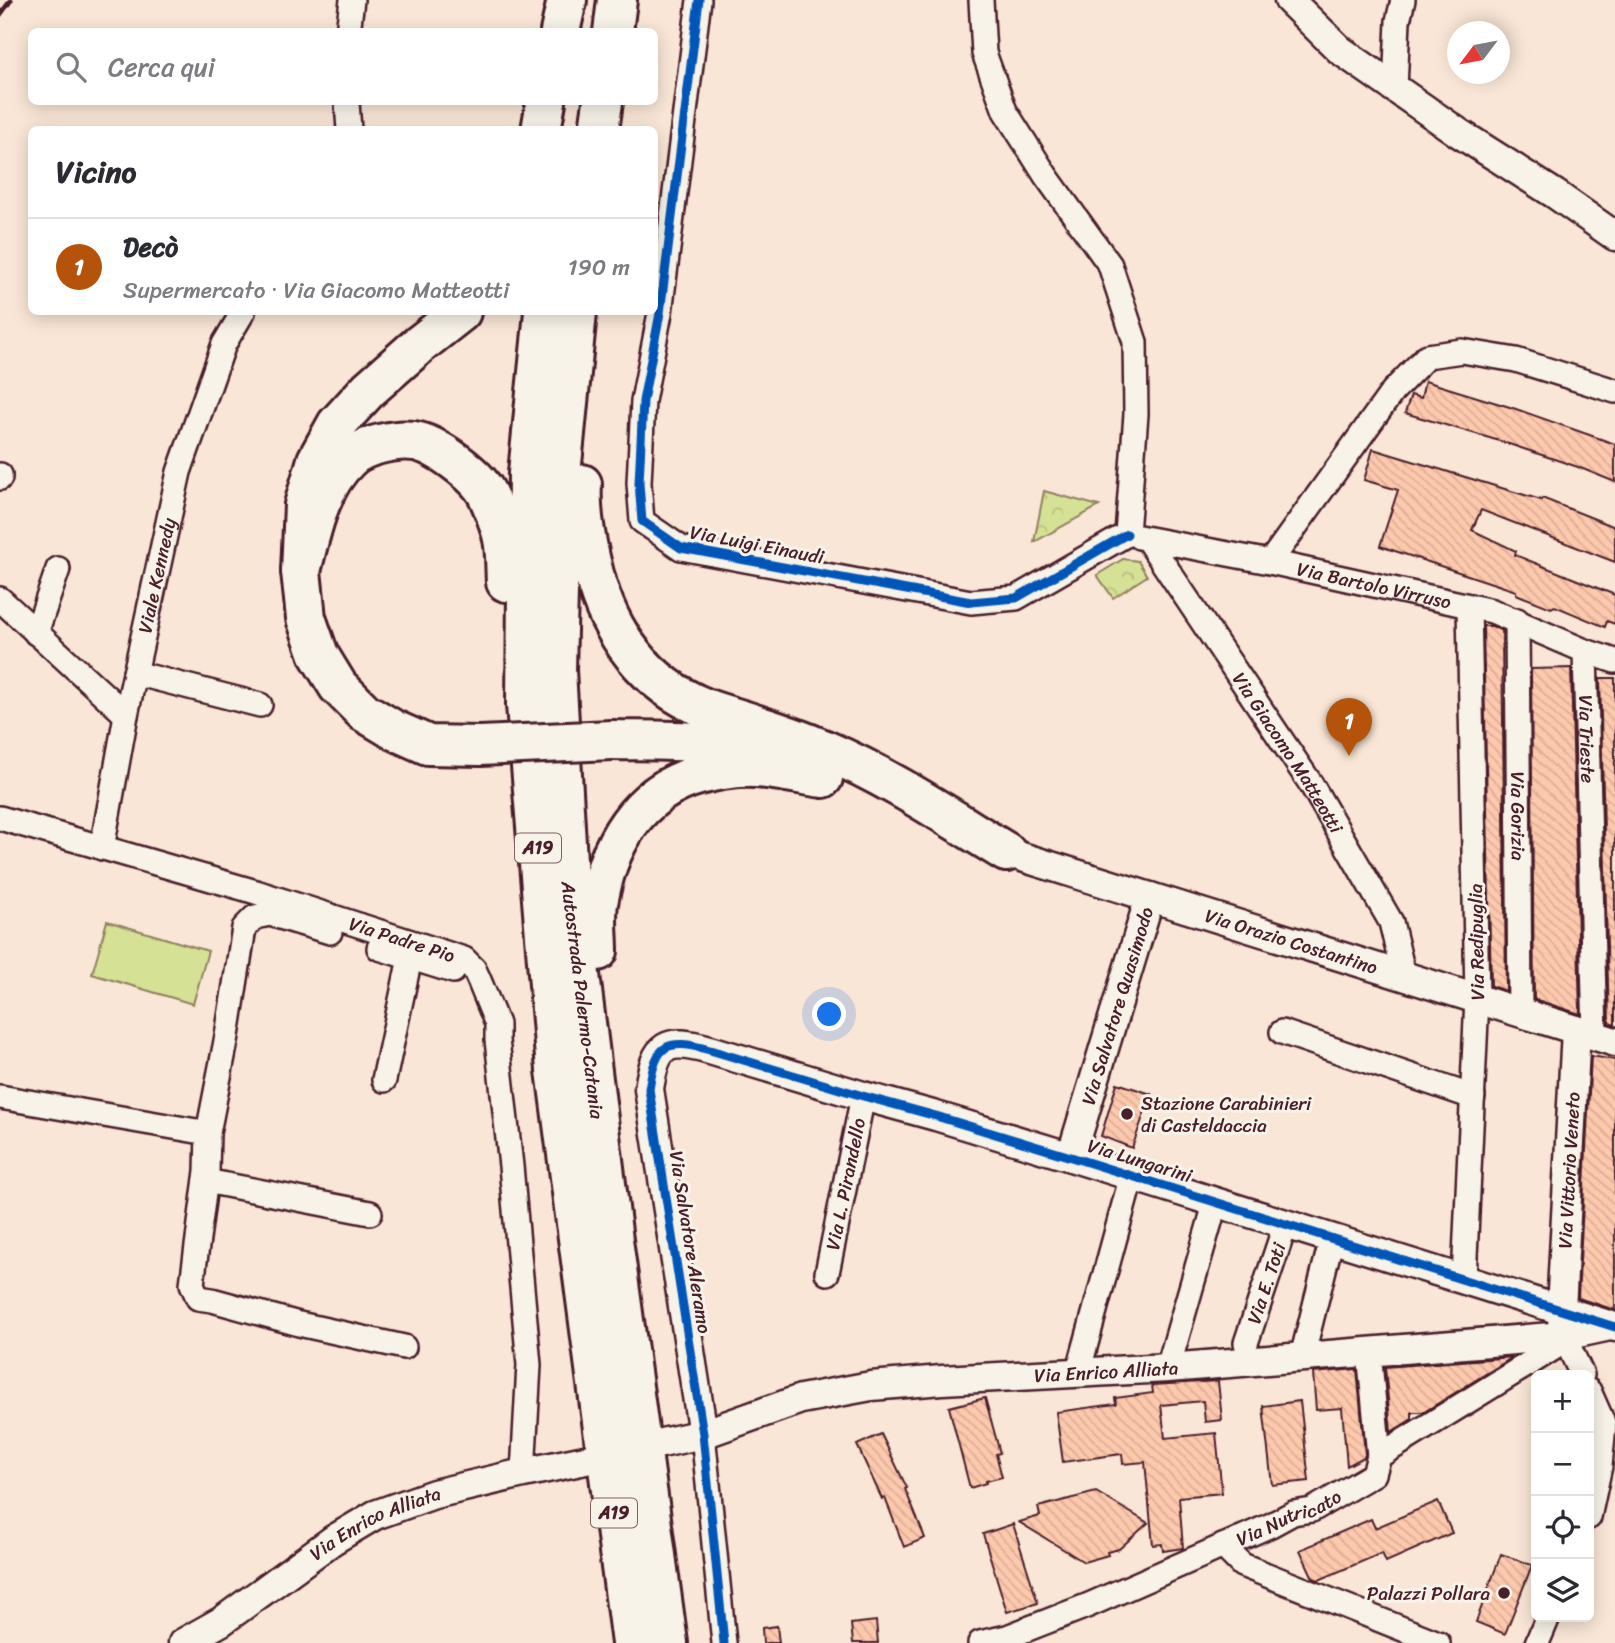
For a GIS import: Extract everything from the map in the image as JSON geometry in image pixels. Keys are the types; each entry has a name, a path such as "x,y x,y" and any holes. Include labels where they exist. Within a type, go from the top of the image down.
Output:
{"highway":[{"path":"561,28 567,0"},
{"path":"580,28 584,0"},
{"path":"613,28 617,0"},
{"path":"630,28 634,0"},
{"path":"542,126 545,105"},
{"path":"567,126 570,105"},
{"path":"600,126 603,105"},
{"path":"618,126 621,105"},
{"path":"457,315 369,389 337,424 317,460 304,505 301,571 306,618 319,655 338,686 364,712 394,730 428,745 480,746 612,740 695,741 750,751 1006,852"},
{"name":"Autostrada Palermo-Catania","path":"544,315 528,473 526,705 556,1070 631,1643"},
{"name":"Autostrada Palermo-Catania","path":"577,315 561,474 556,670 568,878 612,1240 668,1643"},
{"path":"597,315 582,495 588,551 597,587 610,620 627,647 649,674 693,702 825,750 879,775 1006,852"},
{"path":"301,571 319,506 333,479 349,458 370,446 415,441 442,452 486,492 503,539 510,624 510,709 542,1074 573,1281 596,1383"},
{"path":"612,1240 608,1063 598,963 598,899 608,865 632,817 655,794 685,778 724,769 754,768 823,778"}],"street":[{"path":"348,28 352,0"},
{"name":"Via Luigi Einaudi","path":"699,0 660,313 643,401 639,483 642,522 681,548 971,602 1016,598 1137,536"},
{"path":"981,0 984,53 1005,111 1046,176 1110,265 1135,342 1137,536"},
{"path":"1289,0 1340,50 1615,236"},
{"path":"1395,88 1398,21 1404,0"},
{"path":"347,105 349,126"},
{"name":"Viale Kennedy","path":"102,848 126,715 179,472 224,344 241,315"},
{"path":"1270,562 1393,391 1427,356 1462,351 1516,359 1615,391"},
{"name":"Via Bartolo Virruso","path":"1137,536 1492,611 1615,661"},
{"name":"Via Giacomo Matteotti","path":"1137,536 1311,784 1391,922 1404,976"},
{"path":"36,633 58,569"},
{"path":"0,599 126,715"},
{"name":"Via Redipuglia","path":"1464,1279 1478,998 1469,606"},
{"name":"Via Gorizia","path":"1517,620 1520,1012"},
{"name":"Via Trieste","path":"1586,650 1595,1036"},
{"path":"135,673 260,705"},
{"name":"Via Padre Pio","path":"0,818 256,892 430,947 464,959 474,969 497,1024 511,1166 529,1365 523,1473"},
{"name":"Via Orazio Costantino","path":"1006,852 1595,1036"},
{"name":"Via Salvatore Quasimodo","path":"1071,1157 1150,897"},
{"path":"404,1347 198,1298 192,1284 206,1181 208,1133 227,1036 241,935 248,921 270,914 455,972 474,969"},
{"path":"384,1080 410,958"},
{"path":"1282,1032 1473,1097"},
{"name":"Via Vittorio Veneto","path":"1562,1323 1595,1036"},
{"name":"Via Lungarini","path":"657,1057 671,1044 686,1044 936,1116 1464,1279 1562,1323"},
{"name":"Via Salvatore Aleramo","path":"657,1057 649,1089 703,1434"},
{"name":"Via L. Pirandello","path":"827,1273 863,1096"},
{"path":"0,1097 208,1133"},
{"path":"1078,1373 1132,1175"},
{"path":"206,1181 370,1213"},
{"path":"1168,1368 1216,1201"},
{"name":"Via E. Toti","path":"1246,1343 1286,1223"},
{"path":"1302,1357 1332,1238"},
{"path":"1562,1323 1579,1370"},
{"name":"Via Enrico Alliata","path":"657,1444 703,1434 801,1399 871,1387 1369,1352 1562,1323 1614,1326"},
{"name":"Via Nutricato","path":"980,1643 1007,1637 1089,1605 1293,1513 1312,1510 1374,1474 1379,1456 1554,1348 1562,1323"},
{"path":"1369,1352 1379,1456"},
{"path":"1594,1400 1609,1427 1594,1496"},
{"path":"703,1434 724,1643"},
{"name":"Via Enrico Alliata","path":"183,1643 222,1621 333,1540 374,1515 434,1494 590,1459"},
{"path":"1223,1546 1242,1564 1438,1643"},
{"path":"1537,1643 1546,1622"}],"green space":[{"path":"1044,491 1099,506 1034,542"},
{"path":"1123,559 1138,561 1147,576 1113,598 1097,575"},
{"path":"107,921 208,951 193,1004 92,974"}],"building":[{"path":"1425,381 1615,444 1615,482 1503,442 1405,413 1411,395 1421,398"},
{"path":"1373,449 1541,500 1542,498 1615,527 1615,562 1481,510 1472,530 1516,551 1515,555 1615,595 1615,624 1607,621 1605,627 1555,606 1551,608 1516,594 1516,591 1380,546 1398,490 1364,480"},
{"path":"1483,626 1492,626 1502,631 1506,991 1491,986"},
{"path":"1571,668 1580,1014 1534,999 1531,669"},
{"path":"1600,678 1615,678 1615,1025 1609,1023"},
{"path":"1591,1056 1615,1060 1615,1310 1578,1298"},
{"path":"1117,1083 1151,1094 1132,1148 1101,1136"},
{"path":"1513,1357 1424,1412 1412,1412 1412,1419 1391,1432 1385,1367"},
{"path":"1357,1369 1365,1455 1347,1466 1342,1408 1316,1410 1313,1373"},
{"path":"1218,1381 1222,1420 1205,1422 1203,1401 1161,1405 1165,1438 1216,1433 1222,1493 1179,1497 1183,1548 1163,1551 1162,1544 1153,1545 1145,1462 1123,1464 1122,1454 1063,1462 1056,1412 1116,1404 1115,1398 1153,1393 1152,1385"},
{"path":"985,1398 1000,1453 996,1454 1002,1477 970,1488 949,1407"},
{"path":"1300,1401 1309,1481 1272,1485 1263,1406"},
{"path":"881,1434 907,1488 905,1489 925,1538 904,1547 885,1498 882,1499 857,1445"},
{"path":"1096,1492 1148,1523 1119,1549 1107,1552 1108,1555 1084,1562 1019,1522 1040,1516 1038,1507"},
{"path":"1438,1501 1452,1533 1386,1562 1382,1553 1319,1580 1313,1578 1300,1550 1371,1519 1375,1528"},
{"path":"1013,1524 1038,1603 1007,1612 983,1534"},
{"name":"Palazzi Pollara","path":"1501,1554 1531,1565 1505,1634 1476,1622"},
{"path":"876,1621 878,1643 853,1643 851,1624"},
{"path":"777,1626 779,1643 763,1643 762,1628"}],"railway":[{"path":"0,15 11,0"}],"cycle path":[{"path":"699,0 660,313 643,401 639,483 642,521 681,548 971,602 1016,598 1127,534"},
{"path":"724,1643 703,1434 649,1089 655,1062 660,1053 673,1045 710,1050 936,1116 1615,1327"}],"place":[{"name":"Decò","path":"1349,756"},
{"name":"Stazione Carabinieri di Casteldaccia","path":"1127,1114"},
{"name":"Palazzi Pollara","path":"1504,1593"}]}
